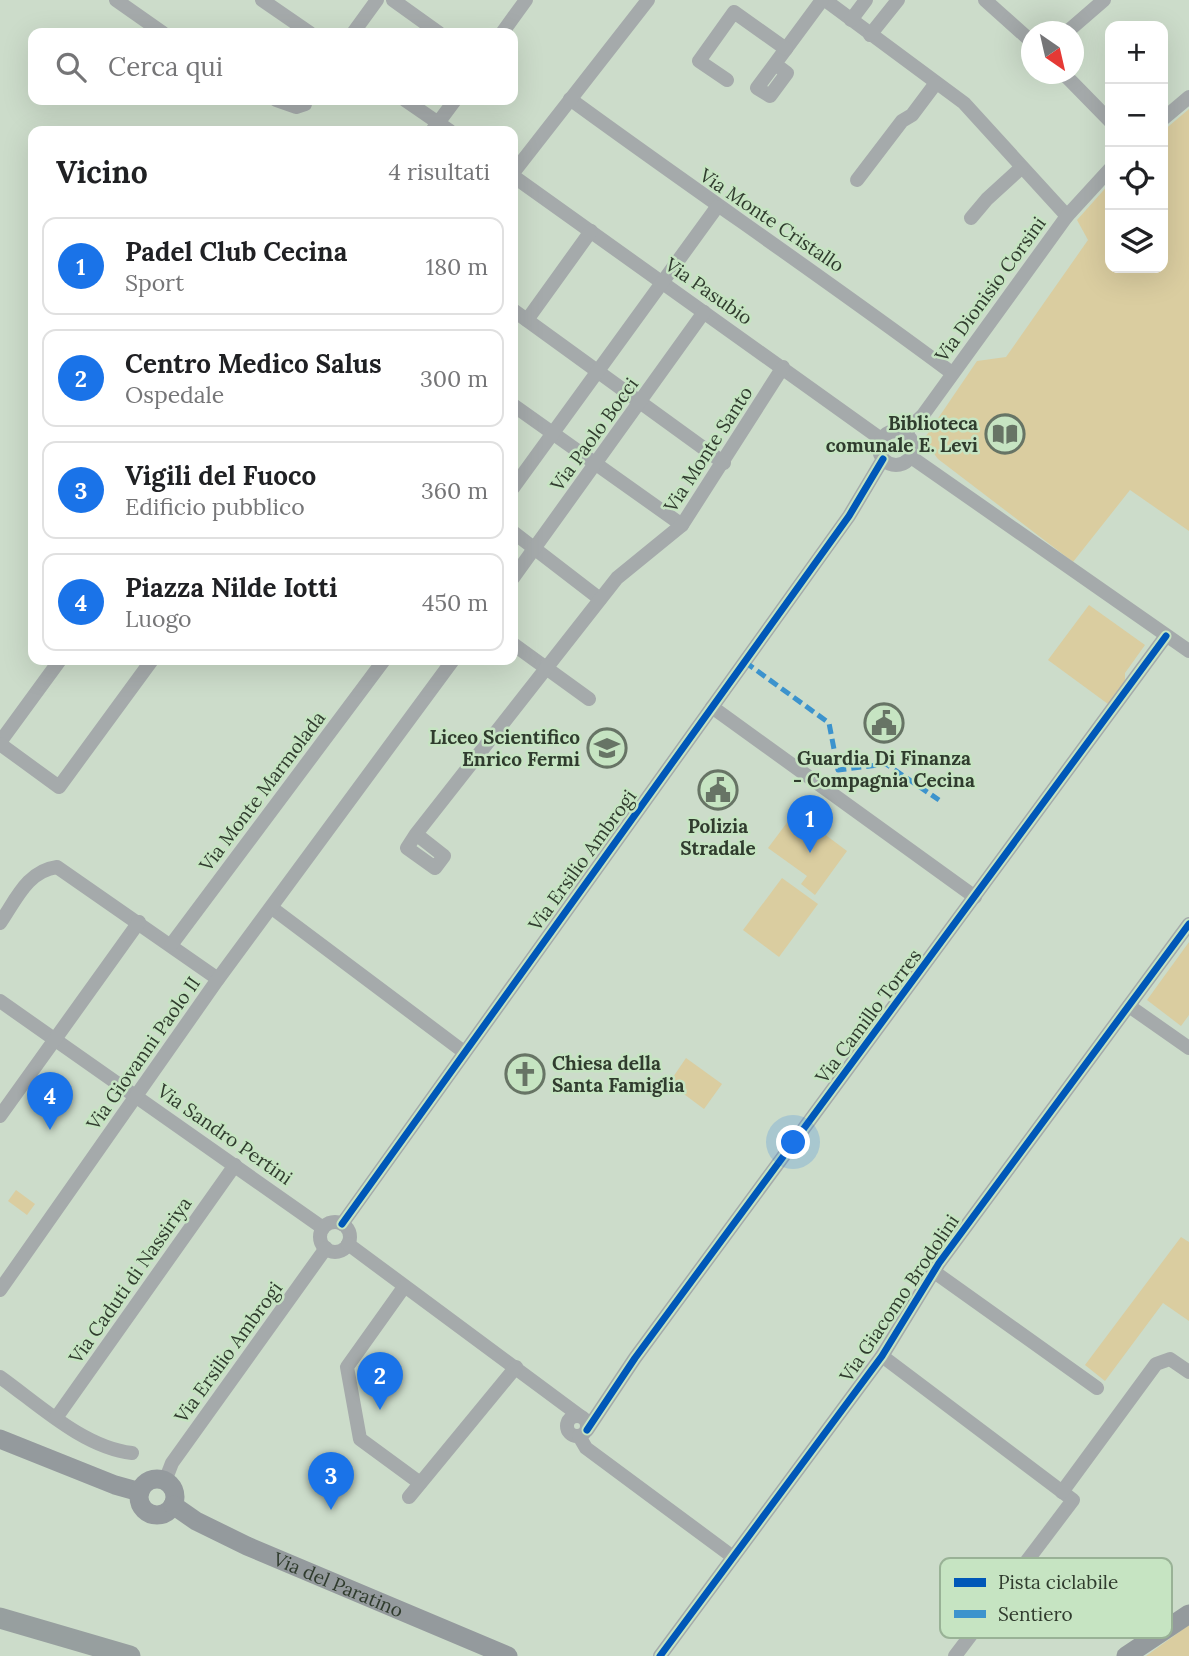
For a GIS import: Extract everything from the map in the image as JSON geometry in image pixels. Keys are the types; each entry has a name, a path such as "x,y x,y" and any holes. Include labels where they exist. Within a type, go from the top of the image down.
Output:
{"highway":[{"path":"0,1618 130,1656"},
{"path":"0,1632 82,1656"}],"main road":[{"path":"0,1439 140,1492"},
{"path":"150,1480 165,1481 174,1491 173,1505 163,1514 150,1513 141,1505 140,1492 150,1480"},
{"name":"Via del Paratino","path":"173,1505 196,1521 247,1546 508,1656"},
{"path":"1172,1625 1189,1614"},
{"path":"1126,1656 1153,1638"}],"street":[{"path":"116,0 156,28"},
{"path":"262,0 300,28"},
{"path":"357,28 377,0"},
{"path":"393,0 432,28"},
{"path":"506,28 526,0"},
{"path":"518,168 570,99 609,54 648,0"},
{"path":"775,64 823,0 964,103 1067,216"},
{"path":"851,20 866,0"},
{"path":"870,35 898,0"},
{"path":"985,0 1021,33"},
{"path":"1079,21 1102,1"},
{"path":"727,80 699,61 734,12 786,49"},
{"path":"858,180 902,121 912,115 936,83"},
{"path":"1074,84 1105,116"},
{"path":"1168,115 1189,97"},
{"name":"Via Monte Cristallo","path":"570,99 718,207 832,284 952,373"},
{"path":"411,105 436,126"},
{"path":"442,126 452,105"},
{"path":"971,218 987,199 1021,168"},
{"name":"Via Dionisio Corsini","path":"904,433 923,415 1067,216 1105,174"},
{"name":"Via Pasubio","path":"518,179 881,439"},
{"path":"518,482 718,207"},
{"path":"527,320 591,231"},
{"name":"Via Paolo Bocci","path":"518,571 704,312"},
{"path":"518,314 724,463"},
{"name":"Via Monte Santo","path":"416,834 617,578 682,525 783,367"},
{"path":"518,409 682,525"},
{"path":"888,433 904,433 911,440 911,457 900,465 888,462 879,446 881,439 888,433"},
{"path":"911,457 1189,651"},
{"name":"Via Ersilio Ambrogi","path":"342,1224 888,462"},
{"path":"518,536 600,599"},
{"name":"Via Camillo Torres","path":"585,1423 1166,636"},
{"path":"518,648 589,699"},
{"path":"56,665 0,743 59,787 148,665"},
{"name":"Via Monte Marmolada","path":"171,945 380,665"},
{"path":"449,665 272,908 464,1052"},
{"path":"712,707 975,897"},
{"path":"0,923 33,876 43,869 57,867 218,979"},
{"name":"Via Giovanni Paolo II","path":"0,1290 218,979 272,908"},
{"path":"0,1116 139,922"},
{"name":"Via Giacomo Brodolini","path":"660,1656 882,1356 933,1271 1189,924"},
{"name":"Via Sandro Pertini","path":"0,1001 323,1228"},
{"path":"1129,1006 1189,1048"},
{"name":"Via Caduti di Nassiriya","path":"56,1418 236,1165"},
{"path":"334,1222 342,1224 348,1230 348,1244 335,1252 326,1248 321,1241 323,1228 334,1222"},
{"path":"348,1244 545,1390 585,1423 586,1448 733,1557"},
{"name":"Via Ersilio Ambrogi","path":"165,1481 172,1463 326,1248"},
{"path":"933,1271 1097,1388"},
{"path":"404,1286 347,1367 360,1439 420,1483"},
{"path":"882,1356 1068,1496"},
{"path":"1024,1558 1156,1364 1170,1359 1189,1372"},
{"path":"409,1497 516,1367"},
{"path":"0,1377 56,1418 114,1451 132,1453"},
{"path":"545,1390 570,1433 585,1423"},
{"path":"955,1656 968,1638"}],"shaded area":[{"path":"1189,109 1189,531 1130,490 1073,562 938,459 929,447 926,436 977,361 1006,357 1088,240 1077,220 1105,189 1105,273 1168,273 1168,127"},
{"path":"1089,605 1145,645 1125,673 1125,681 1108,704 1048,660"},
{"path":"795,812 847,851 815,895 801,884 807,876 768,848"},
{"path":"782,878 818,904 779,957 743,930"},
{"path":"1189,942 1189,1015 1181,1026 1147,1000"},
{"path":"686,1058 722,1084 704,1109 669,1083"},
{"path":"16,1190 35,1204 27,1215 8,1201"},
{"path":"1181,1237 1189,1242 1189,1321 1163,1303 1105,1381 1085,1365"},
{"path":"1189,1625 1189,1656 1146,1656 1172,1638"}],"marked path":[{"path":"745,662 829,723 838,770 886,764 939,800"}],"cycle path":[{"path":"342,1224 849,516 883,459"},
{"path":"587,1430 635,1358 1166,636"},
{"path":"660,1656 882,1356 939,1263 1189,924"}],"place":[{"name":"Biblioteca comunale E. Levi","path":"1005,434"},
{"name":"Guardia Di Finanza - Compagnia Cecina","path":"884,723"},
{"name":"Liceo Scientifico Enrico Fermi","path":"607,748"},
{"name":"Polizia Stradale","path":"718,790"},
{"name":"Padel Club Cecina","path":"810,853"},
{"name":"Chiesa della Santa Famiglia","path":"525,1074"},
{"name":"Piazza Nilde Iotti","path":"50,1130"},
{"name":"Centro Medico Salus","path":"380,1410"},
{"name":"Vigili del Fuoco","path":"331,1510"}]}
